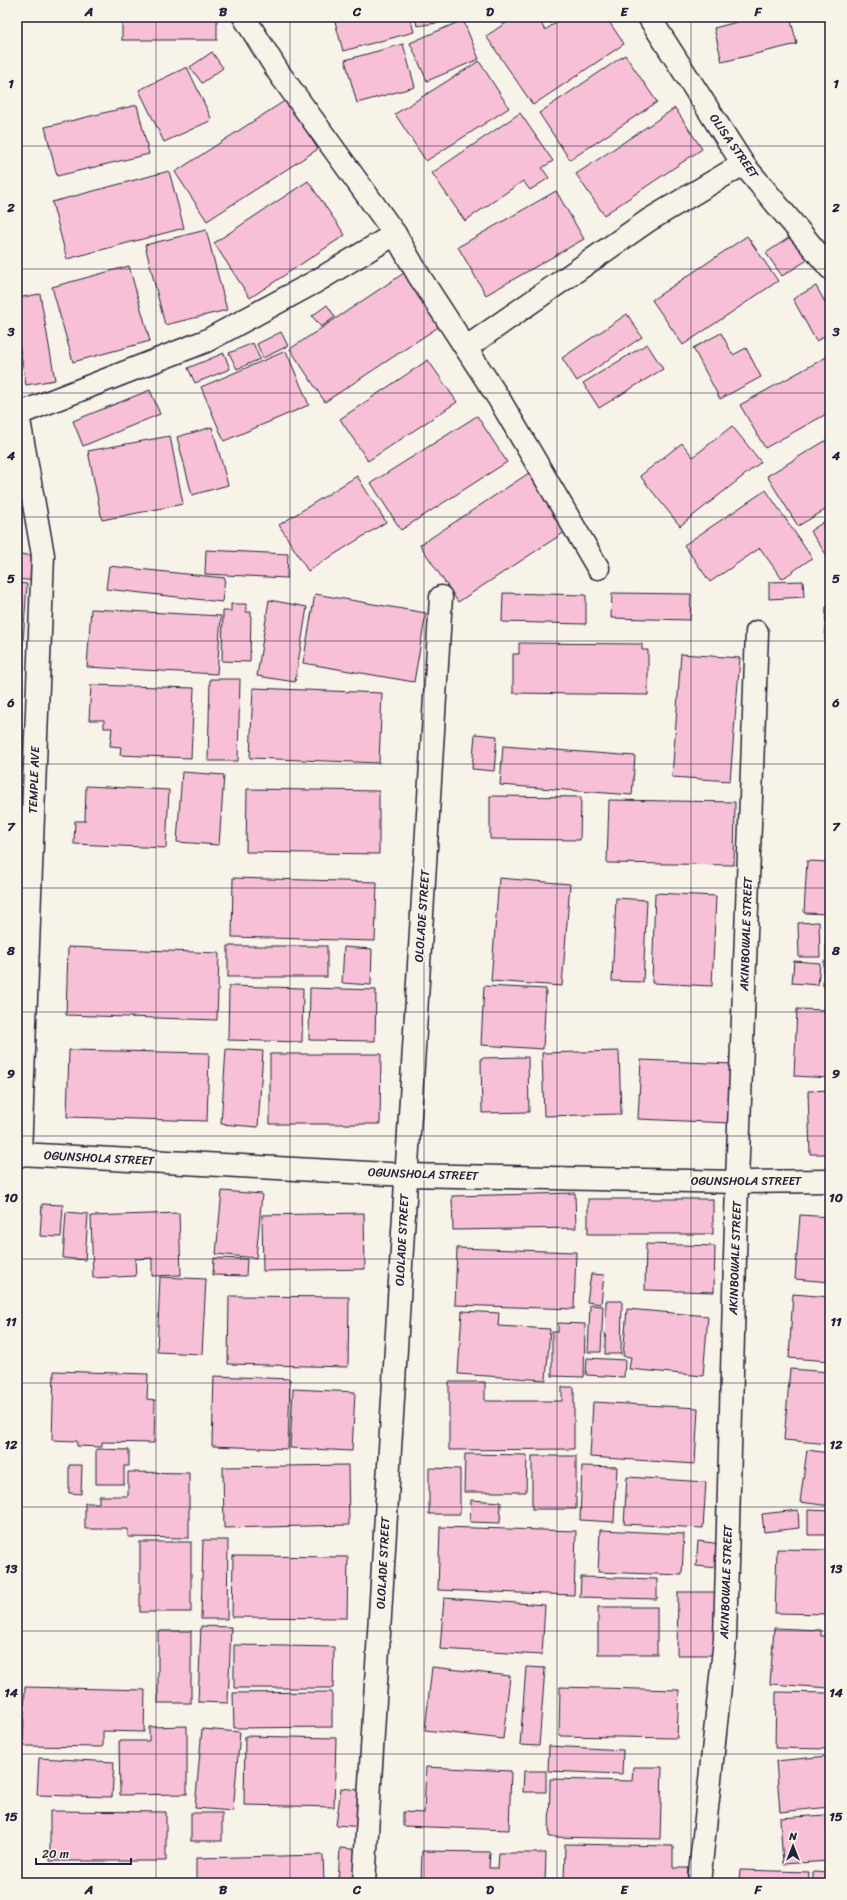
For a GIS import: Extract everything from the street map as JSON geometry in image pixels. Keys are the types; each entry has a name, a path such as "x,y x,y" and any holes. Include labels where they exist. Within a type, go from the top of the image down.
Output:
{"street":[{"path":"244,17 279,73 395,234 419,276 467,347 598,568"},
{"name":"OLISA STREET","path":"649,17 744,164 830,268"},
{"path":"467,347 649,220 744,164"},
{"path":"18,411 206,342 315,282 395,234"},
{"name":"TEMPLE AVE","path":"18,411 43,555 18,1155"},
{"name":"OLOLADE STREET","path":"364,1883 441,597"},
{"name":"AKINBOWALE STREET","path":"700,1883 725,1639 737,1182 757,632"},
{"name":"OGUNSHOLA STREET","path":"18,1155 406,1175 737,1182 830,1181"}],"building":[{"path":"122,17 217,17 217,40 122,40"},
{"path":"410,17 414,32 343,51 334,18"},
{"path":"415,17 455,17 456,20 417,26"},
{"path":"515,17 537,17 545,30 564,17 606,17 624,44 533,105 486,36"},
{"path":"756,17 790,17 797,44 722,62 714,28"},
{"path":"821,17 830,17 830,28"},
{"path":"463,20 479,59 427,81 410,43"},
{"path":"403,44 415,87 357,103 345,60"},
{"path":"212,52 223,68 202,83 190,67"},
{"path":"625,55 657,102 570,160 539,113"},
{"path":"479,61 509,108 426,161 395,114"},
{"path":"187,67 212,120 164,142 139,90"},
{"path":"286,100 318,149 207,221 175,172"},
{"path":"137,105 149,154 57,176 45,127"},
{"path":"675,108 702,149 604,215 576,174"},
{"path":"520,113 553,161 542,168 549,178 530,190 523,181 465,221 432,173"},
{"path":"169,171 184,228 67,259 52,202"},
{"path":"308,181 345,235 250,298 214,243"},
{"path":"556,191 584,239 486,295 458,247"},
{"path":"206,230 227,310 165,325 145,245"},
{"path":"793,235 809,259 782,276 766,253"},
{"path":"747,236 778,281 683,345 652,300"},
{"path":"129,266 150,341 73,362 52,287"},
{"path":"407,271 443,324 325,402 290,349"},
{"path":"816,286 830,311 830,334 816,341 793,299"},
{"path":"40,294 55,380 26,385 17,332 17,298"},
{"path":"327,305 335,317 321,327 312,316"},
{"path":"627,314 642,337 577,381 562,358"},
{"path":"281,332 288,346 263,358 257,344"},
{"path":"721,333 733,355 746,348 761,377 720,399 693,348"},
{"path":"253,343 260,359 237,369 229,353"},
{"path":"647,344 663,369 599,408 583,383"},
{"path":"286,351 309,405 224,441 201,387"},
{"path":"224,353 230,369 195,383 188,368"},
{"path":"830,355 830,412 765,448 740,405"},
{"path":"428,360 457,402 368,461 340,419"},
{"path":"150,390 160,414 83,446 73,421"},
{"path":"477,416 507,462 401,530 371,483"},
{"path":"732,426 761,462 680,526 640,476 682,443 693,457"},
{"path":"212,427 228,485 192,495 177,437"},
{"path":"170,436 183,504 102,520 88,451"},
{"path":"830,438 830,507 798,526 767,476"},
{"path":"532,471 571,528 458,602 420,545"},
{"path":"357,476 386,522 308,571 279,525"},
{"path":"766,490 812,558 782,579 760,548 710,582 684,545"},
{"path":"830,518 830,560 810,531"},
{"path":"206,550 288,554 287,578 205,574"},
{"path":"17,554 39,556 36,581 17,579"},
{"path":"109,566 225,578 222,602 106,589"},
{"path":"803,581 804,597 769,599 769,582"},
{"path":"17,583 27,584 22,656 17,656"},
{"path":"503,593 586,595 586,624 502,622"},
{"path":"612,593 691,594 690,620 611,618"},
{"path":"315,594 426,613 414,682 303,663"},
{"path":"269,600 307,607 295,682 257,676"},
{"path":"231,604 246,604 246,612 251,612 250,662 222,661 223,611 231,611"},
{"path":"826,607 830,607 830,641 825,641"},
{"path":"91,609 221,616 217,674 87,667"},
{"path":"519,643 642,644 642,650 648,650 648,695 513,693 513,654 519,654"},
{"path":"681,654 740,658 730,781 672,777"},
{"path":"17,666 21,667 17,701"},
{"path":"210,679 240,679 238,761 208,761"},
{"path":"91,685 194,688 191,758 120,755 121,747 110,746 112,728 104,728 104,720 89,720"},
{"path":"253,688 382,693 379,763 250,758"},
{"path":"828,723 830,723 830,772 828,772"},
{"path":"475,734 497,736 494,771 472,769"},
{"path":"503,746 635,756 632,795 500,785"},
{"path":"182,772 224,775 219,845 177,842"},
{"path":"86,786 169,790 166,848 74,844 75,821 85,821"},
{"path":"247,789 379,791 379,854 246,852"},
{"path":"490,796 581,797 580,840 490,839"},
{"path":"609,800 735,802 734,865 607,863"},
{"path":"807,861 830,862 830,914 804,913"},
{"path":"233,878 377,882 375,941 232,937"},
{"path":"499,878 570,884 562,986 491,981"},
{"path":"655,893 716,896 712,986 652,983"},
{"path":"616,898 647,900 643,982 612,981"},
{"path":"819,922 820,957 799,957 798,923"},
{"path":"826,934 830,934 830,958 826,958"},
{"path":"228,946 327,946 327,977 228,977"},
{"path":"68,947 219,953 217,1020 66,1015"},
{"path":"344,947 372,949 371,985 342,983"},
{"path":"794,961 820,963 818,985 792,983"},
{"path":"824,961 830,961 830,986 823,986"},
{"path":"229,986 303,988 302,1042 228,1040"},
{"path":"484,986 546,989 543,1049 481,1045"},
{"path":"310,988 376,990 375,1041 309,1040"},
{"path":"797,1009 830,1010 830,1078 794,1076"},
{"path":"226,1049 263,1051 258,1127 221,1124"},
{"path":"69,1050 209,1053 207,1121 67,1117"},
{"path":"619,1051 621,1114 544,1116 542,1053"},
{"path":"270,1054 381,1054 380,1124 270,1124"},
{"path":"528,1057 529,1112 482,1113 481,1058"},
{"path":"641,1060 733,1064 730,1123 638,1119"},
{"path":"830,1090 830,1154 810,1154 808,1091"},
{"path":"222,1191 262,1194 256,1258 216,1254"},
{"path":"575,1193 576,1228 453,1230 452,1196"},
{"path":"588,1199 713,1199 713,1234 588,1234"},
{"path":"42,1204 63,1205 61,1237 40,1236"},
{"path":"66,1212 88,1214 85,1260 63,1258"},
{"path":"179,1213 181,1275 152,1276 152,1258 135,1259 136,1276 93,1278 91,1216"},
{"path":"364,1213 365,1269 263,1271 262,1215"},
{"path":"800,1215 830,1217 830,1282 795,1279"},
{"path":"646,1244 715,1246 714,1292 645,1290"},
{"path":"457,1248 576,1252 574,1309 455,1305"},
{"path":"214,1258 247,1259 246,1276 213,1275"},
{"path":"591,1274 604,1275 601,1304 587,1302"},
{"path":"160,1277 206,1279 202,1354 157,1352"},
{"path":"793,1294 830,1297 830,1361 789,1358"},
{"path":"229,1296 349,1297 348,1367 228,1364"},
{"path":"606,1301 622,1301 621,1354 605,1354"},
{"path":"590,1305 603,1306 601,1352 588,1352"},
{"path":"627,1309 708,1316 703,1376 629,1369 631,1357 623,1356"},
{"path":"462,1311 499,1313 498,1326 550,1329 546,1380 458,1374"},
{"path":"558,1323 585,1324 584,1377 552,1376 552,1332 558,1332"},
{"path":"587,1358 625,1360 624,1377 586,1375"},
{"path":"790,1369 830,1372 830,1444 784,1440"},
{"path":"54,1371 148,1374 147,1399 155,1400 154,1443 102,1442 102,1447 77,1446 77,1441 52,1440"},
{"path":"214,1376 290,1379 288,1449 212,1446"},
{"path":"449,1382 485,1382 485,1401 562,1401 562,1387 574,1387 574,1449 449,1450"},
{"path":"293,1389 355,1392 352,1451 290,1448"},
{"path":"593,1402 698,1408 695,1464 590,1457"},
{"path":"96,1449 129,1450 129,1466 124,1466 124,1484 96,1484"},
{"path":"807,1450 830,1453 830,1506 800,1502"},
{"path":"465,1454 527,1455 526,1492 464,1492"},
{"path":"532,1456 576,1456 576,1509 532,1509"},
{"path":"69,1465 82,1465 81,1494 69,1493"},
{"path":"348,1465 349,1525 224,1528 223,1467"},
{"path":"582,1466 617,1467 614,1522 580,1520"},
{"path":"429,1468 460,1469 460,1514 429,1514"},
{"path":"128,1472 189,1473 189,1538 128,1537 128,1529 85,1529 85,1503 99,1503 99,1496 128,1496"},
{"path":"627,1477 706,1482 703,1528 624,1524"},
{"path":"471,1500 501,1502 500,1523 470,1522"},
{"path":"798,1510 799,1528 764,1532 762,1514"},
{"path":"808,1510 830,1511 830,1535 808,1535"},
{"path":"440,1527 576,1531 574,1595 438,1590"},
{"path":"600,1530 684,1534 682,1575 598,1572"},
{"path":"203,1540 228,1540 227,1619 201,1619"},
{"path":"698,1541 721,1544 718,1568 696,1566"},
{"path":"140,1542 191,1542 191,1612 140,1612"},
{"path":"777,1549 830,1550 830,1614 775,1613"},
{"path":"233,1556 348,1557 347,1618 232,1617"},
{"path":"581,1577 657,1579 657,1599 580,1597"},
{"path":"678,1592 717,1592 716,1655 677,1655"},
{"path":"444,1598 545,1605 542,1655 440,1649"},
{"path":"598,1607 657,1607 657,1654 598,1654"},
{"path":"201,1626 231,1627 228,1703 198,1702"},
{"path":"774,1628 821,1630 821,1636 830,1636 830,1688 770,1684"},
{"path":"158,1631 191,1631 191,1703 158,1703"},
{"path":"234,1645 334,1647 333,1688 234,1688"},
{"path":"432,1667 510,1676 503,1739 425,1730"},
{"path":"526,1667 545,1668 539,1746 520,1745"},
{"path":"25,1687 145,1690 144,1732 103,1731 103,1747 23,1746"},
{"path":"560,1687 679,1690 677,1738 559,1736"},
{"path":"332,1692 332,1727 234,1728 233,1693"},
{"path":"776,1692 830,1693 830,1749 775,1748"},
{"path":"187,1726 187,1794 120,1795 119,1741 149,1741 149,1727"},
{"path":"202,1729 240,1732 233,1811 195,1808"},
{"path":"245,1736 336,1738 334,1807 244,1805"},
{"path":"549,1746 623,1750 622,1774 548,1771"},
{"path":"828,1756 830,1807 780,1812 776,1761"},
{"path":"39,1758 114,1762 112,1797 37,1795"},
{"path":"426,1767 511,1771 509,1830 403,1826 403,1812 424,1813"},
{"path":"633,1767 662,1767 660,1839 549,1837 550,1779 632,1781"},
{"path":"524,1771 546,1771 546,1792 523,1792"},
{"path":"341,1788 367,1791 363,1827 336,1825"},
{"path":"50,1811 166,1812 166,1861 50,1861"},
{"path":"191,1813 222,1813 222,1841 191,1841"},
{"path":"826,1815 829,1861 783,1864 780,1818"},
{"path":"565,1844 673,1846 673,1868 688,1868 687,1883 564,1883"},
{"path":"340,1848 363,1850 360,1883 338,1883"},
{"path":"422,1851 490,1852 489,1868 498,1868 499,1853 546,1853 545,1883 421,1883"},
{"path":"323,1855 324,1883 196,1883 196,1858"},
{"path":"740,1870 809,1872 808,1883 739,1883"},
{"path":"813,1872 830,1873 830,1883 813,1883"},
{"path":"172,1882 172,1883 77,1883"}]}
